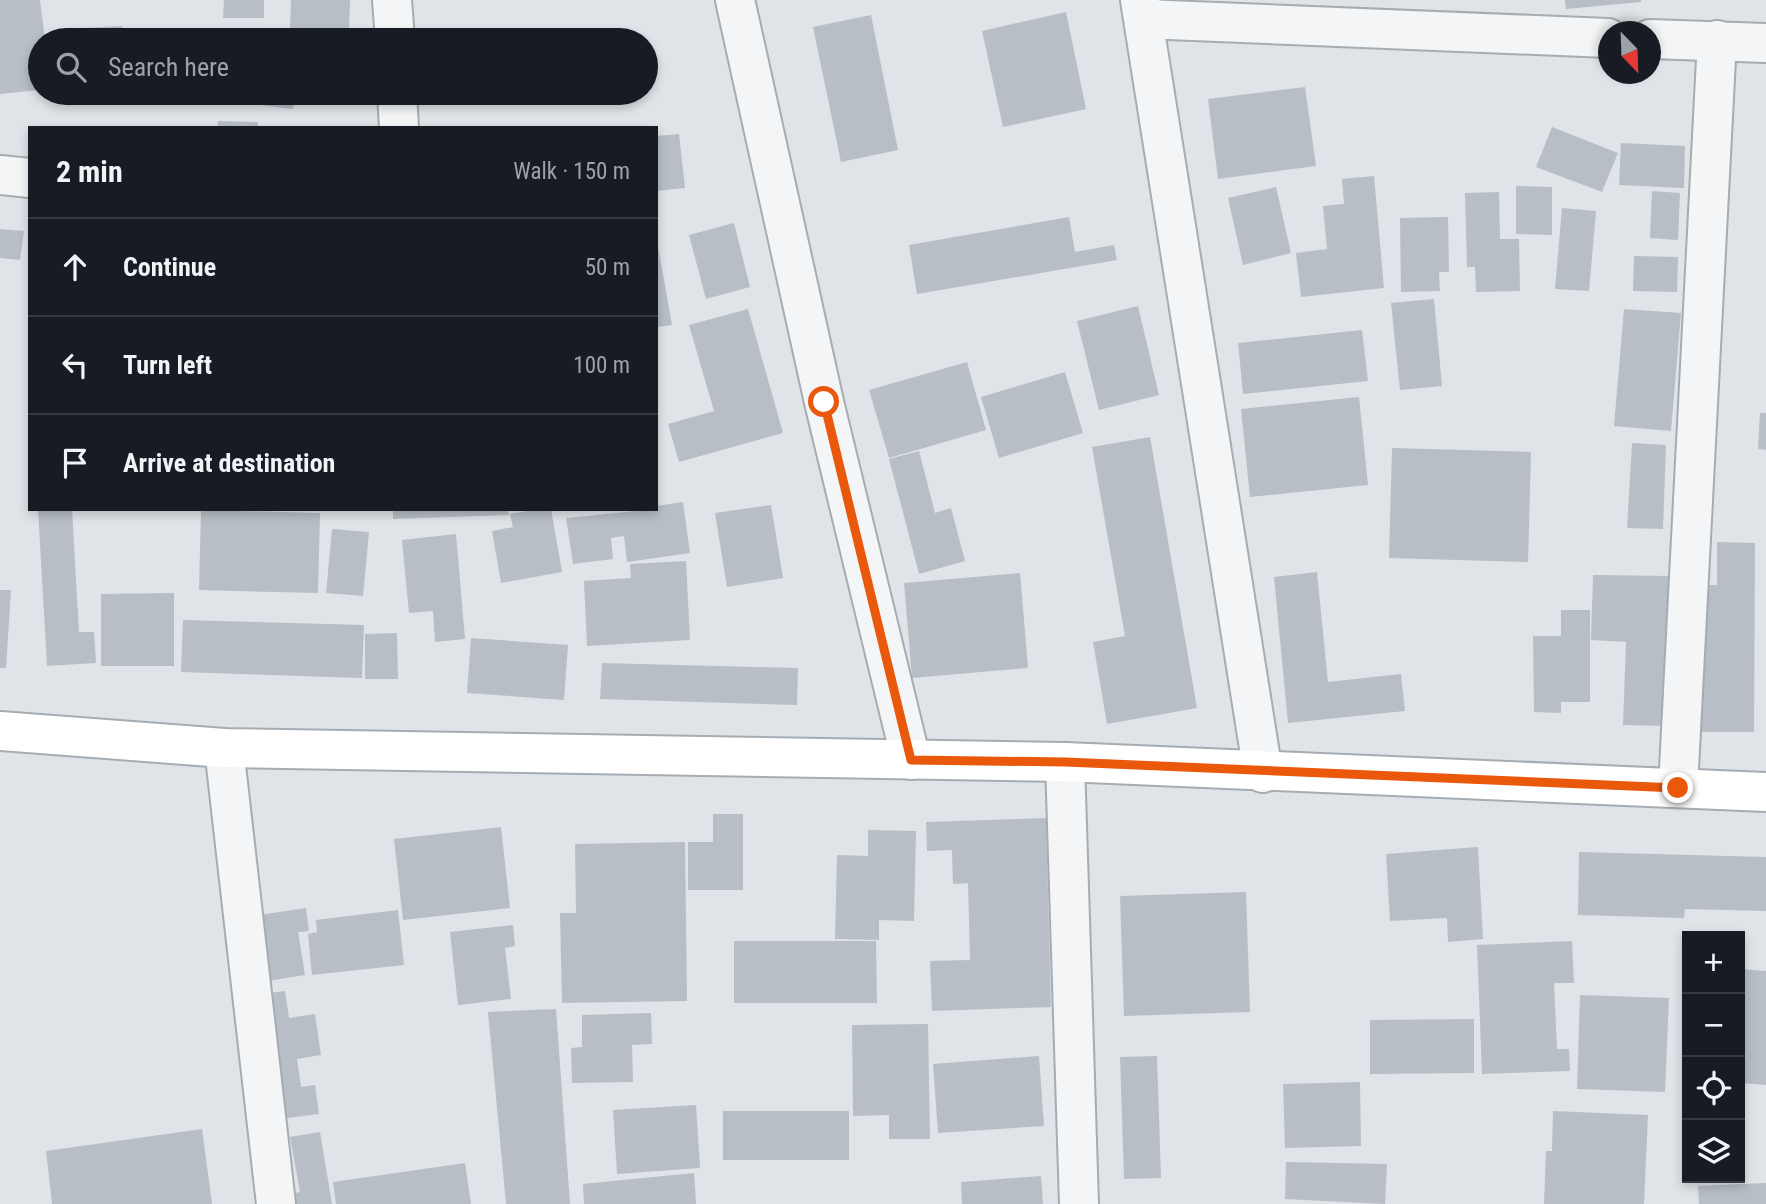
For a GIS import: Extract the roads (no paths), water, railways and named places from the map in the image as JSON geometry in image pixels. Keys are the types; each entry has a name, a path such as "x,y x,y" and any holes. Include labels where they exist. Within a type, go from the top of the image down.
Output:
{"main road":[{"path":"0,731 224,748 1065,762 1766,792"}],"street":[{"path":"392,0 393,28"},
{"path":"735,0 824,402 911,760"},
{"path":"1263,772 1142,9 1598,37"},
{"path":"1661,39 1766,43"},
{"path":"1678,788 1717,40"},
{"path":"398,105 399,126"},
{"path":"0,175 28,178"},
{"path":"224,748 276,1204"},
{"path":"1065,762 1079,1204"}]}
